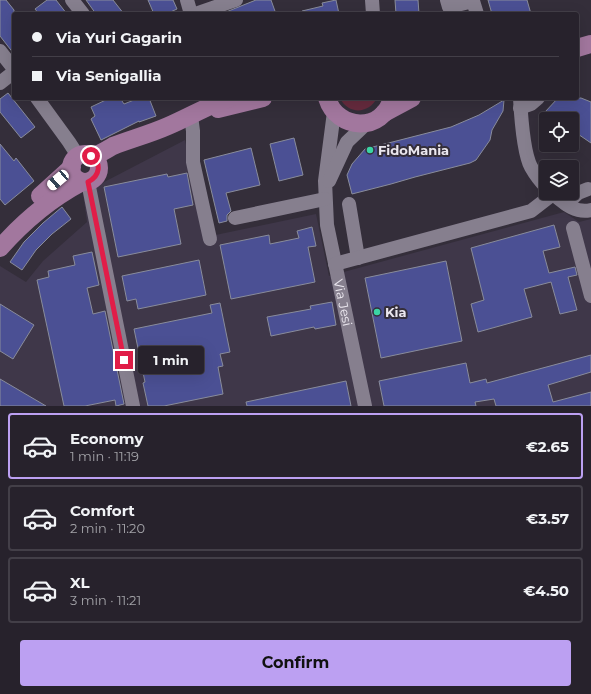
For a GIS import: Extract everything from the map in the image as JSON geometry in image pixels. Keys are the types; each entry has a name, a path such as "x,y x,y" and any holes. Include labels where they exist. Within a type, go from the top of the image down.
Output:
{"main road":[{"path":"579,35 591,32"},
{"path":"579,47 591,44"},
{"path":"0,240 34,201 85,169 117,156 157,131 224,100"},
{"path":"190,116 255,100"},
{"path":"327,103 343,119 349,122 367,123 376,119 388,106 406,100"},
{"path":"0,248 40,209 65,191 85,169"}],"street":[{"path":"72,0 81,12"},
{"path":"187,0 190,12"},
{"path":"201,12 236,0"},
{"path":"372,0 373,12"},
{"path":"447,0 449,7 473,1 476,12"},
{"path":"0,52 12,68"},
{"path":"0,83 12,73"},
{"path":"38,100 69,142 85,169 134,406"},
{"path":"536,100 531,104 520,103 526,149 530,166 539,180"},
{"name":"Via Jesi","path":"327,103 325,199 327,225 364,406"},
{"path":"190,116 193,131 193,162 210,239"},
{"name":"Via Jesi","path":"325,199 334,169 347,142 367,123"},
{"path":"566,204 578,193 588,190"},
{"path":"235,218 325,199"},
{"path":"336,264 531,211 541,200"},
{"path":"561,200 572,209 586,212 591,210"},
{"path":"349,204 358,258"},
{"path":"573,228 591,296"}],"shaded area":[{"path":"341,100 375,100 364,110 353,110 344,104"},
{"path":"185,140 206,237 316,214 329,276 564,212 579,222 591,219 591,406 0,406 0,266 26,282 43,261 87,222 83,193"}],"building":[{"path":"0,0 6,0 14,10 14,12 12,12 12,51 0,36"},
{"path":"47,0 56,0 65,12 37,12 35,9"},
{"path":"86,0 113,0 122,12 95,12"},
{"path":"148,0 173,0 177,9 170,12 153,12"},
{"path":"256,0 271,0 275,12 226,12"},
{"path":"336,0 339,12 302,12 323,6 322,3"},
{"path":"395,0 418,0 419,12 396,12"},
{"path":"488,0 527,0 530,12 491,12"},
{"path":"8,93 12,100 35,127 21,138 0,112 0,99"},
{"path":"579,98 581,98 591,102 591,143 579,135 579,112 545,112 556,100 579,100"},
{"path":"106,100 121,100 124,104 134,100 150,100 156,116 139,121 101,140 91,119 95,116 91,107"},
{"path":"504,100 503,111 492,130 490,140 476,160 470,163 352,194 347,175 352,164 365,149 451,127 479,115"},
{"path":"294,138 303,175 279,181 270,144"},
{"path":"0,144 14,161 16,158 34,181 5,205 0,199"},
{"path":"251,148 260,185 226,193 231,211 227,215 227,221 219,223 204,160"},
{"path":"187,173 193,205 174,209 181,244 118,257 104,187 167,174 168,177"},
{"path":"62,207 71,219 52,234 36,250 22,270 10,262 24,242"},
{"path":"554,225 560,247 543,251 549,273 575,267 577,275 568,277 577,310 560,314 551,282 524,289 532,317 478,332 471,304 484,300 471,248"},
{"path":"312,227 316,246 308,247 315,282 231,299 220,245 269,235 270,244 299,238 297,231"},
{"path":"92,252 99,285 87,288 93,314 105,311 124,404 116,406 115,400 85,406 64,406 37,280 49,277 48,271 75,265 73,256"},
{"path":"199,260 206,295 138,309 136,299 127,301 122,276"},
{"path":"446,261 462,341 381,358 365,278"},
{"path":"332,302 336,325 315,329 314,327 271,336 267,317 311,309 310,306"},
{"path":"220,303 230,352 220,354 223,366 218,367 223,394 164,406 148,406 143,383 145,382 134,329 212,313 210,305"},
{"path":"0,304 34,325 13,359 0,351"},
{"path":"591,355 591,372 548,385 553,402 591,392 591,406 496,406 494,399 475,402 476,406 384,406 379,381 466,363 470,383 486,379 487,383"},
{"path":"0,379 46,406 0,406"},
{"path":"346,381 351,406 247,406 246,402"}],"place":[{"name":"FidoMania","path":"370,150"},
{"name":"Kia","path":"377,312"}],"route":[{"path":"91,156 97,162 99,170 94,179 88,182 124,360"}]}
